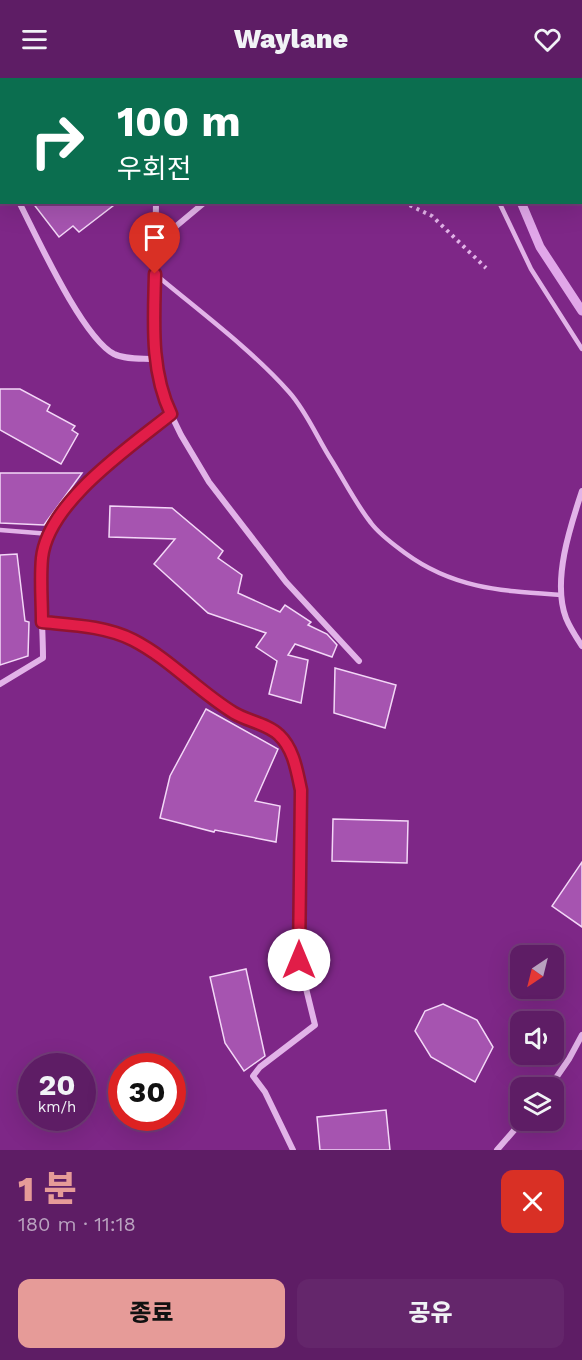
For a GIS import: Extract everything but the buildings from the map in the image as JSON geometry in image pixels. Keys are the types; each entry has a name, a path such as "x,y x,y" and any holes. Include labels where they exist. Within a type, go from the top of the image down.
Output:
{"street":[{"path":"20,204 67,294 92,333 113,354 155,359"},
{"path":"156,204 154,340 155,359 164,400 181,435 209,482 286,582 359,661"},
{"path":"156,243 203,204"},
{"path":"0,684 43,658 42,557 50,534 59,518 83,487 171,414"},
{"path":"582,491 564,556 561,594 565,617 582,646"},
{"path":"42,622 94,628 131,639 160,656 235,713 278,734 286,744 296,765 301,790 299,960 315,1025 260,1067 253,1076 265,1092 293,1150"},
{"path":"556,1077 582,1035"},
{"path":"497,1150 513,1131"}],"lane":[{"path":"500,204 531,269 582,349"},
{"path":"155,274 258,362 289,392 371,524 389,542 415,561 445,576 472,585 501,591 561,594"},
{"path":"0,531 50,534"}],"path":[{"path":"407,204 432,216 486,268"}],"waterway":[{"path":"522,204 540,247 582,311"}],"route":[{"path":"155,274 156,365 164,400 171,414 83,487 54,525 42,557 42,622 85,626 131,639 160,656 235,713 278,734 286,744 296,765 301,790 299,960"}]}
